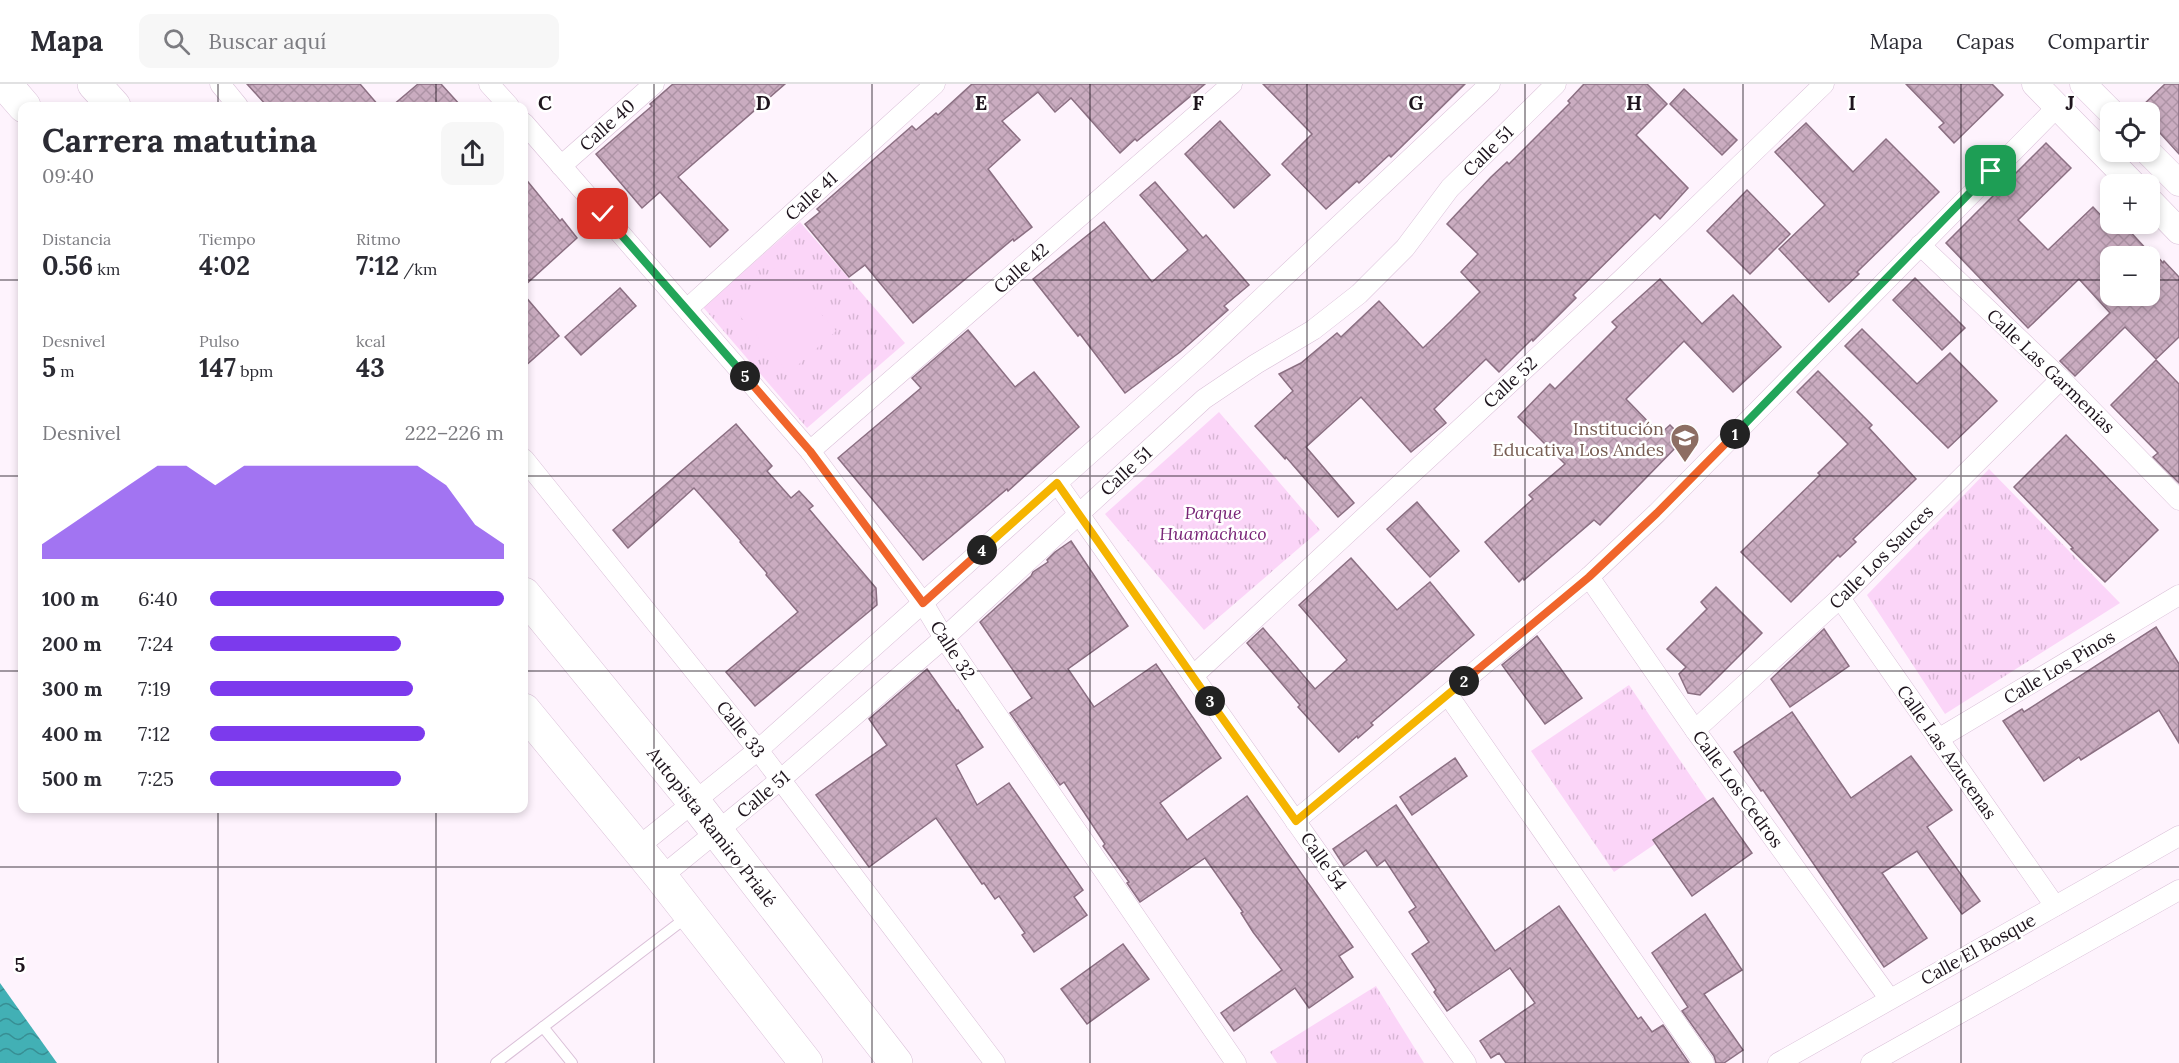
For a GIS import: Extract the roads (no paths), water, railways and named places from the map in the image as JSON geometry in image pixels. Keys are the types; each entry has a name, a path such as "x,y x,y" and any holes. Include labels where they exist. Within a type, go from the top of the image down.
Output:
{"highway":[{"path":"5,84 21,102"},
{"path":"94,84 110,102"},
{"name":"Autopista Ramiro Prialé","path":"528,599 717,832 896,1063"},
{"path":"528,715 661,878 806,1063"}],"street":[{"path":"220,84 235,102"},
{"path":"489,84 505,102"},
{"name":"Calle 40","path":"561,166 654,84"},
{"name":"Calle 41","path":"687,309 935,84"},
{"name":"Calle 42","path":"810,451 1232,84"},
{"name":"Calle 51","path":"637,848 758,750 1204,352 1490,84"},
{"name":"Calle 51","path":"661,878 780,780 944,638 1204,399 1313,330 1359,294 1405,248 1450,188 1556,84"},
{"name":"Calle 52","path":"1193,676 1621,280 1824,84"},
{"path":"2035,84 2123,174"},
{"path":"2083,84 2101,102"},
{"path":"1296,821 1589,577 1657,513 2057,107"},
{"name":"Calle 32","path":"528,128 810,451 923,603 944,638 1236,1063"},
{"path":"2158,162 2179,183"},
{"path":"2160,211 2179,231"},
{"name":"Calle Las Garmenias","path":"1920,245 2061,379 2179,500"},
{"name":"Calle Los Sauces","path":"1695,730 1840,598 2061,379"},
{"name":"Calle 33","path":"528,464 758,750 995,1063"},
{"name":"Calle 54","path":"1057,483 1466,1063"},
{"name":"Calle Los Cedros","path":"1589,577 1695,730 1889,999"},
{"name":"Calle Los Pinos","path":"1938,739 2179,595"},
{"name":"Calle Las Azucenas","path":"1840,598 2055,906"},
{"path":"1448,695 1704,1063"},
{"name":"Calle El Bosque","path":"1778,1063 2179,836"},
{"path":"1871,1063 2179,890"}],"lane":[{"path":"496,1063 690,915"},
{"path":"543,1027 572,1063"}],"water":[{"path":"0,983 57,1063 0,1063"}],"place":[{"name":"Institución Educativa Los Andes","path":"1685,464"}],"park label":[{"name":"Parque Huamachuco","path":"1213,522"}]}
